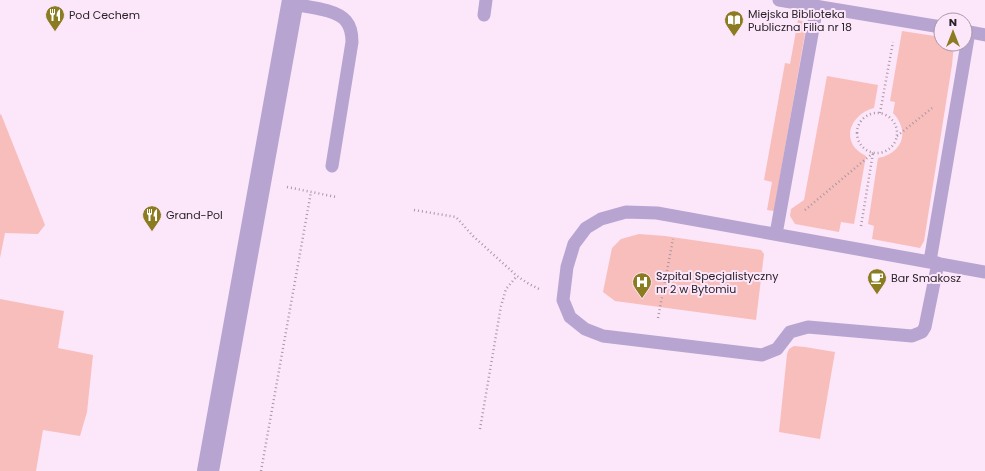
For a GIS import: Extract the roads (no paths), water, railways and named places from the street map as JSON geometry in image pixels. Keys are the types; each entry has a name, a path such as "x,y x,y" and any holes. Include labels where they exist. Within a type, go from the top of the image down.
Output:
{"street":[{"path":"208,471 292,2"}],"lane":[{"path":"484,14 486,0"},
{"path":"779,0 933,26"},
{"path":"292,2 331,12 342,17 347,22 351,32 352,42 332,166"},
{"path":"776,234 817,6"},
{"path":"973,33 985,35"},
{"path":"964,52 960,85 934,262 925,327 922,332 912,336 808,327 790,332 777,350 762,355 603,336 585,329 570,317 563,300 567,267 574,244 586,228 601,219 626,212 657,213 934,262 985,272"}],"place":[{"name":"Pod Cechem","path":"55,32"},
{"name":"Miejska Biblioteka Publiczna Filia nr 18","path":"734,37"},
{"name":"Grand-Pol","path":"152,232"},
{"name":"Bar Smakosz","path":"877,295"},
{"name":"Szpital Specjalistyczny nr 2 w Bytomiu","path":"642,299"}]}
